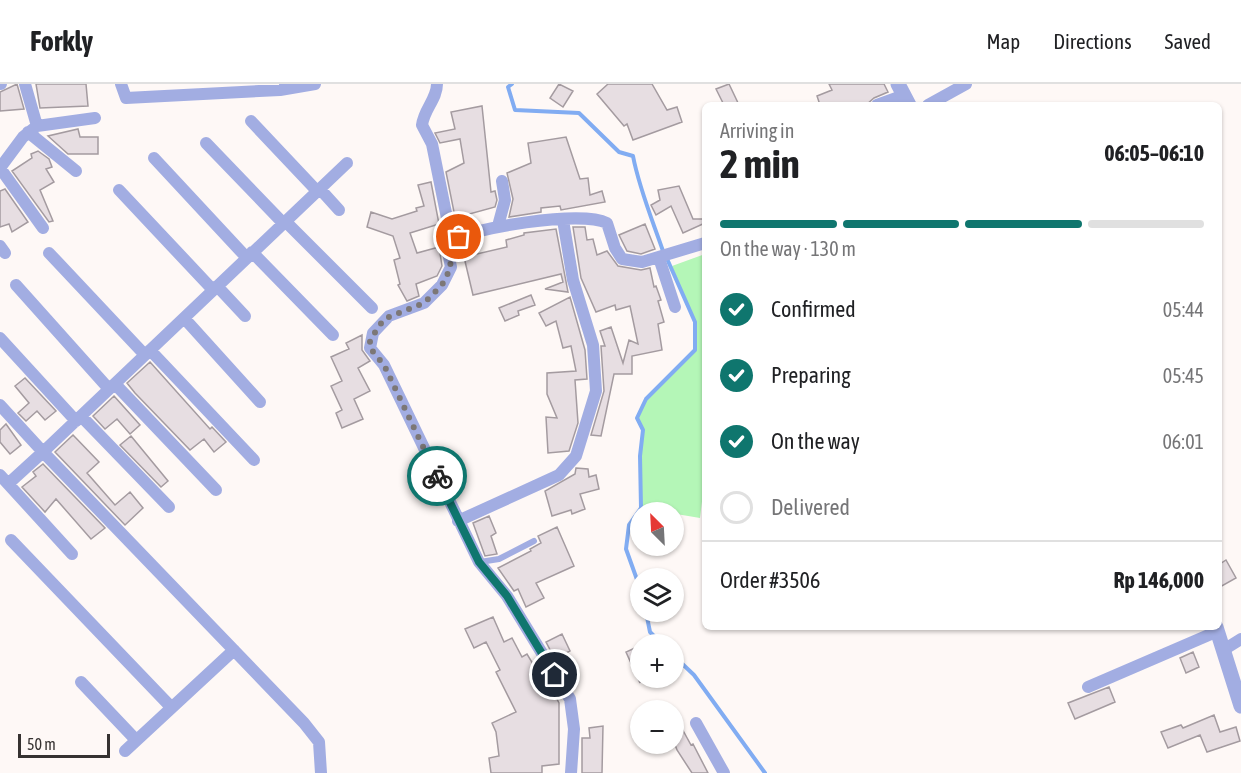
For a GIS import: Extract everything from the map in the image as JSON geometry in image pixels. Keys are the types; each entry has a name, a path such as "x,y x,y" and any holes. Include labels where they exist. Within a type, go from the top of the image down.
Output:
{"street":[{"path":"25,84 33,129 76,171"},
{"path":"121,84 126,99 178,90 315,84"},
{"path":"437,84 437,93 422,125 432,144 448,223 444,236 451,267 442,285 424,303 384,319 373,333 370,348 384,365 479,562 507,596 570,699 574,729 571,773"},
{"path":"933,102 966,84"},
{"path":"885,102 903,95"},
{"path":"43,228 0,168 33,129 95,118"},
{"path":"251,121 339,210"},
{"path":"206,143 372,308"},
{"path":"154,158 333,335"},
{"path":"72,554 4,479 43,452 347,163"},
{"path":"498,226 505,200 502,181"},
{"path":"118,190 245,316"},
{"path":"446,242 498,226 563,220 596,220 607,223 615,248 622,259 642,262 702,244"},
{"path":"458,521 558,475 576,456 596,391 593,345 573,280 563,220"},
{"path":"49,253 254,460"},
{"path":"659,258 675,307"},
{"path":"16,285 112,386 216,490"},
{"path":"184,318 260,402"},
{"path":"0,338 169,507"},
{"path":"0,405 319,742 321,773"},
{"path":"11,540 171,707"},
{"path":"1088,687 1215,630"},
{"path":"1217,630 1241,706"},
{"path":"1225,649 1241,639"},
{"path":"125,751 234,650"},
{"path":"81,682 136,740"},
{"path":"696,723 724,773"}],"lane":[{"path":"479,562 499,559 534,541"}],"green space":[{"path":"702,255 702,502 700,518 684,515 684,502 641,502 640,456 643,430 637,418 646,399 695,350 695,322 672,266"}],"building":[{"path":"17,84 24,109 0,111 0,92"},
{"path":"36,84 86,84 88,106 40,108"},
{"path":"559,84 573,91 563,107 550,98"},
{"path":"608,84 652,84 667,110 677,107 682,122 633,140 627,124 624,126 597,94"},
{"path":"729,84 738,102 722,102 716,89"},
{"path":"829,84 884,84 888,92 869,102 819,102 817,96 832,90"},
{"path":"482,106 491,192 495,191 497,200 495,207 462,216 463,220 456,222 446,172 464,163 460,139 440,143 435,133 455,129 451,112"},
{"path":"78,129 80,137 98,137 98,154 68,154 48,136"},
{"path":"566,137 580,179 588,178 590,195 602,191 605,202 561,210 560,206 541,208 541,212 509,217 513,199 507,173 531,163 528,143"},
{"path":"38,151 49,159 52,167 46,169 54,182 40,190 53,221 49,222 12,171 32,158 31,154"},
{"path":"431,182 439,224 410,233 417,253 439,247 442,266 437,276 416,284 419,296 407,301 398,285 400,284 394,260 400,258 393,236 367,227 371,212 392,219 417,211 416,208 424,206 418,185"},
{"path":"679,186 693,219 702,219 702,224 683,233 671,206 656,215 651,205 660,200 658,190"},
{"path":"5,189 28,222 12,232 9,224 0,227 0,191"},
{"path":"645,224 655,249 641,254 627,251 619,235"},
{"path":"573,227 585,227 587,240 593,239 597,255 607,251 618,266 641,270 650,268 654,287 656,286 661,300 658,301 664,322 658,324 662,350 632,356 632,374 614,374 601,436 591,435 604,391 601,346 605,346 600,331 611,327 623,363 629,340 638,344 630,306 616,310 615,305 596,312 581,278"},
{"path":"556,229 568,292 545,289 563,282 561,274 473,295 464,257 507,247 506,240 524,235 524,233"},
{"path":"531,295 535,305 518,311 519,315 505,321 499,308"},
{"path":"570,297 585,350 587,379 575,380 578,423 569,451 548,453 546,417 557,418 547,394 547,373 576,371 571,346 563,348 556,321 546,326 539,313"},
{"path":"362,335 362,350 370,361 358,368 370,391 354,399 363,419 342,428 336,413 342,410 331,386 342,381 331,357 349,349 346,343"},
{"path":"150,362 210,429 212,427 226,442 214,452 204,439 190,450 127,383"},
{"path":"25,378 56,411 45,420 37,411 26,421 18,413 29,403 15,386"},
{"path":"114,396 140,425 130,434 117,419 105,429 93,416"},
{"path":"6,424 21,445 10,454 0,442 0,430"},
{"path":"73,435 99,462 87,473 115,505 130,492 143,508 125,525 55,452"},
{"path":"131,436 168,481 161,487 120,445"},
{"path":"43,464 105,528 91,539 56,499 45,512 22,487 36,476 33,472"},
{"path":"576,468 588,469 589,477 596,475 599,489 580,494 585,509 572,514 571,510 552,516 545,491 575,474"},
{"path":"489,516 496,533 491,536 497,554 485,556 473,523"},
{"path":"557,527 574,566 536,583 544,598 526,607 518,589 514,591 498,568 531,551 530,549 541,543 538,536"},
{"path":"1226,560 1236,578 1222,586 1222,563"},
{"path":"493,617 504,642 512,638 522,657 527,654 536,669 540,667 559,703 559,764 542,766 542,773 491,773 489,758 499,756 496,732 492,723 516,712 496,672 500,670 486,642 474,648 465,629"},
{"path":"562,634 570,651 555,659 546,642"},
{"path":"1193,652 1199,667 1186,673 1180,658"},
{"path":"1109,687 1115,702 1075,719 1068,703"},
{"path":"1214,715 1220,732 1236,727 1240,741 1207,752 1200,735 1168,748 1161,732 1181,725 1183,728"},
{"path":"603,726 602,773 582,773 582,738 590,738 589,728"},
{"path":"684,732 708,773 692,773 680,754 684,754"}],"waterway":[{"path":"512,84 508,87 515,110 579,113 619,152 633,156 642,192 663,251"},
{"path":"633,568 626,549 629,525 641,508 640,456 643,430 637,418 646,399 695,350 695,322 668,261"},
{"path":"648,622 652,634"},
{"path":"684,666 694,675 765,773"}],"way so far":[{"path":"437,476 384,365 370,348 370,340 384,319 394,313 424,303 442,285 451,267 446,242 459,237"}],"route":[{"path":"437,476 479,562 507,596 555,675"}]}
